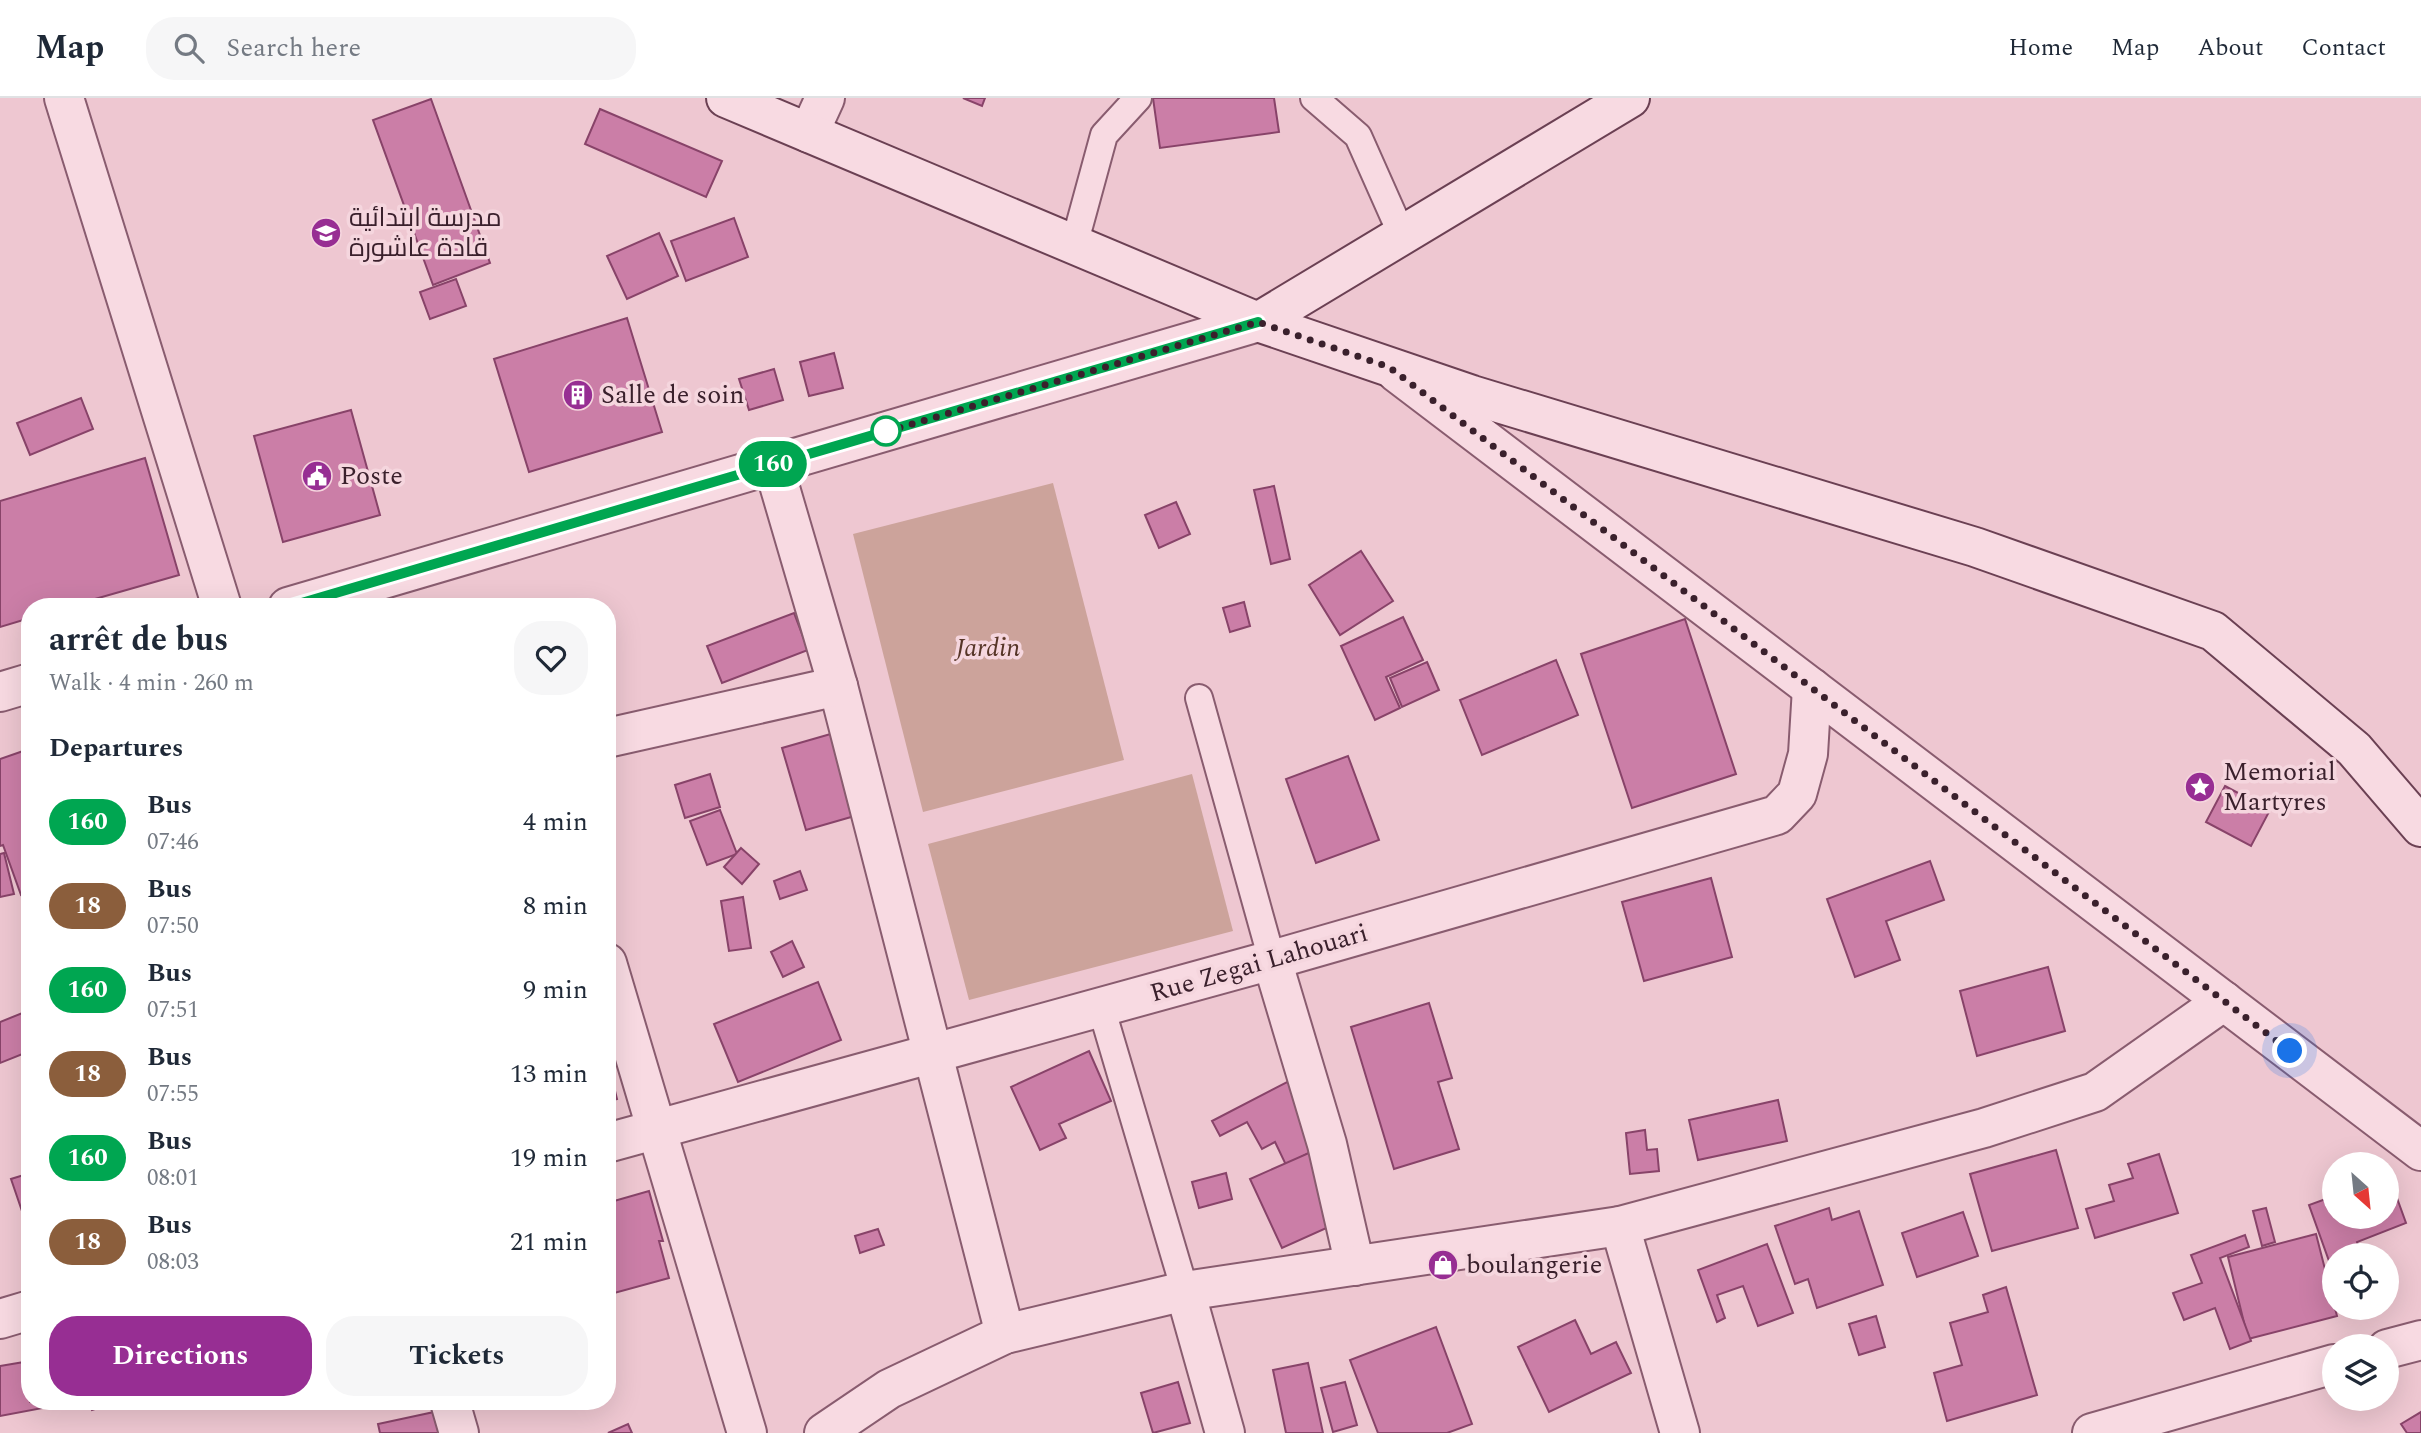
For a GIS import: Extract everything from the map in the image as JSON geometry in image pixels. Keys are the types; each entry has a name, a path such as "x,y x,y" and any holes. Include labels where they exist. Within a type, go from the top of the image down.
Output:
{"street":[{"path":"64,98 219,598"},
{"path":"726,98 1258,322 1472,395 1975,547 2213,631 2354,749 2421,827"},
{"path":"809,133 825,98"},
{"path":"319,598 1258,322 1630,98"},
{"path":"1389,367 2421,1151"},
{"path":"773,464 838,686 1005,1334"},
{"path":"0,692 21,686"},
{"path":"616,736 838,686"},
{"name":"Rue Zegai Lahouari","path":"616,1140 1272,960 1777,815 1797,794 1808,754 1812,688"},
{"path":"1272,960 1326,1144 1356,1266"},
{"path":"616,994 747,1433"},
{"path":"824,1433 889,1389 1005,1334 1185,1291 1620,1226 1983,1128 2095,1092 2224,1001"},
{"path":"1620,1226 1680,1433"},
{"path":"1185,1291 1225,1433"},
{"path":"0,1319 21,1313"},
{"path":"2399,1345 2421,1339"},
{"path":"2092,1433 2322,1367"},
{"path":"452,1410 459,1433"}],"lane":[{"path":"1074,244 1104,135 1138,98"},
{"path":"1314,98 1358,136 1402,235"},
{"path":"1199,698 1272,960"},
{"path":"1101,1007 1185,1291"}],"green space":[{"name":"Jardin","path":"1053,483 1124,760 923,812 853,534"},
{"path":"1192,774 1233,931 969,1000 928,844"}],"building":[{"path":"963,98 985,98 982,106"},
{"path":"1153,98 1274,98 1279,132 1160,148"},
{"path":"431,99 490,263 433,285 373,120"},
{"path":"600,109 722,161 706,197 585,144"},
{"path":"734,218 748,257 686,281 671,241"},
{"path":"659,233 678,276 627,299 607,256"},
{"path":"456,279 466,306 430,319 420,292"},
{"name":"Salle de soin","path":"627,318 662,432 529,472 494,359"},
{"path":"834,353 843,388 809,396 800,362"},
{"path":"774,369 783,400 749,410 739,379"},
{"path":"81,398 93,429 30,455 17,423"},
{"name":"Poste","path":"351,410 380,515 283,542 254,436"},
{"path":"145,458 179,575 98,598 21,598 21,621 0,627 0,501"},
{"path":"1274,486 1290,559 1271,564 1254,490"},
{"path":"1176,502 1190,534 1159,548 1145,515"},
{"path":"1361,551 1393,601 1340,635 1309,585"},
{"path":"1244,602 1250,626 1230,632 1223,608"},
{"path":"794,613 808,650 722,683 707,646"},
{"path":"1403,617 1423,660 1386,677 1400,708 1375,720 1341,646"},
{"path":"1685,619 1736,774 1632,808 1581,654"},
{"path":"1556,660 1578,715 1482,755 1460,700"},
{"path":"1427,662 1439,690 1402,707 1390,678"},
{"path":"841,731 865,813 806,830 782,748"},
{"path":"21,752 21,895 3,845 0,846 0,759"},
{"path":"1348,756 1379,840 1316,863 1286,779"},
{"path":"710,774 720,807 685,818 675,785"},
{"path":"2225,786 2270,810 2251,846 2206,822"},
{"path":"720,810 737,854 707,865 690,821"},
{"path":"741,848 759,864 742,884 724,867"},
{"path":"4,853 14,894 0,897 0,854"},
{"path":"1930,861 1944,900 1886,921 1900,960 1855,977 1827,899"},
{"path":"800,871 807,890 780,899 774,881"},
{"path":"1711,878 1732,957 1644,981 1622,902"},
{"path":"743,897 751,948 729,951 721,901"},
{"path":"792,941 804,967 783,977 771,952"},
{"path":"2048,967 2065,1031 1977,1056 1960,991"},
{"path":"818,982 841,1040 738,1082 714,1024"},
{"path":"1429,1003 1452,1078 1438,1082 1459,1149 1394,1169 1351,1027"},
{"path":"21,1014 21,1055 0,1063 0,1022"},
{"path":"1089,1051 1111,1101 1059,1124 1066,1138 1040,1150 1011,1087"},
{"path":"1291,1080 1326,1144 1286,1165 1275,1142 1262,1149 1247,1122 1220,1136 1212,1121"},
{"path":"1778,1100 1787,1141 1698,1160 1689,1120"},
{"path":"1645,1130 1647,1150 1657,1149 1659,1171 1630,1174 1626,1133"},
{"path":"2056,1150 2078,1228 1992,1251 1970,1174"},
{"path":"1311,1152 1342,1221 1282,1248 1250,1179"},
{"path":"2159,1154 2178,1213 2095,1238 2086,1209 2114,1201 2109,1185 2133,1178 2128,1164"},
{"path":"1226,1173 1232,1199 1199,1208 1192,1182"},
{"path":"21,1176 21,1208 11,1179"},
{"path":"649,1191 663,1241 659,1241 669,1278 616,1293 616,1200"},
{"path":"2322,1200 2322,1229 2391,1229 2357,1243 2323,1243 2309,1205"},
{"path":"2399,1204 2406,1223 2399,1226"},
{"path":"1829,1208 1832,1220 1859,1211 1883,1285 1817,1308 1808,1279 1795,1284 1775,1226"},
{"path":"2266,1208 2275,1242 2262,1246 2253,1211"},
{"path":"1963,1212 1978,1256 1917,1277 1902,1233"},
{"path":"878,1229 884,1245 860,1253 855,1236"},
{"path":"2316,1234 2322,1257 2322,1320 2248,1339 2228,1257"},
{"path":"2245,1235 2249,1247 2220,1258 2251,1341 2230,1349 2215,1308 2184,1320 2173,1293 2202,1283 2191,1255"},
{"path":"1767,1244 1793,1313 1758,1326 1743,1286 1717,1295 1725,1318 1717,1322 1698,1270"},
{"path":"2006,1287 2037,1395 1947,1421 1934,1373 1962,1365 1950,1323 1988,1312 1983,1295"},
{"path":"1876,1316 1885,1347 1859,1355 1849,1324"},
{"path":"1575,1320 1591,1354 1616,1342 1631,1373 1549,1412 1518,1347"},
{"path":"1436,1327 1472,1424 1447,1433 1378,1433 1350,1360"},
{"path":"21,1362 21,1410 32,1410 0,1416 0,1366"},
{"path":"1308,1363 1323,1433 1286,1433 1273,1370"},
{"path":"1178,1382 1190,1423 1153,1433 1141,1393"},
{"path":"1345,1382 1357,1425 1333,1432 1321,1388"},
{"path":"434,1412 439,1433 380,1433 378,1424"},
{"path":"2421,1412 2421,1433 2407,1433 2401,1424"},
{"path":"628,1424 632,1433 608,1433"}],"bus line":[{"name":"160","path":"319,598 1258,322"}],"place":[{"name":"مدرسة ابتدائية قادة عاشورة","path":"326,233"},
{"name":"Salle de soin","path":"578,395"},
{"name":"Poste","path":"317,476"},
{"name":"Memorial Martyres","path":"2200,787"},
{"name":"boulangerie","path":"1443,1265"}],"route":[{"path":"886,431 875,435 1258,322 1389,367 2290,1051"}]}
